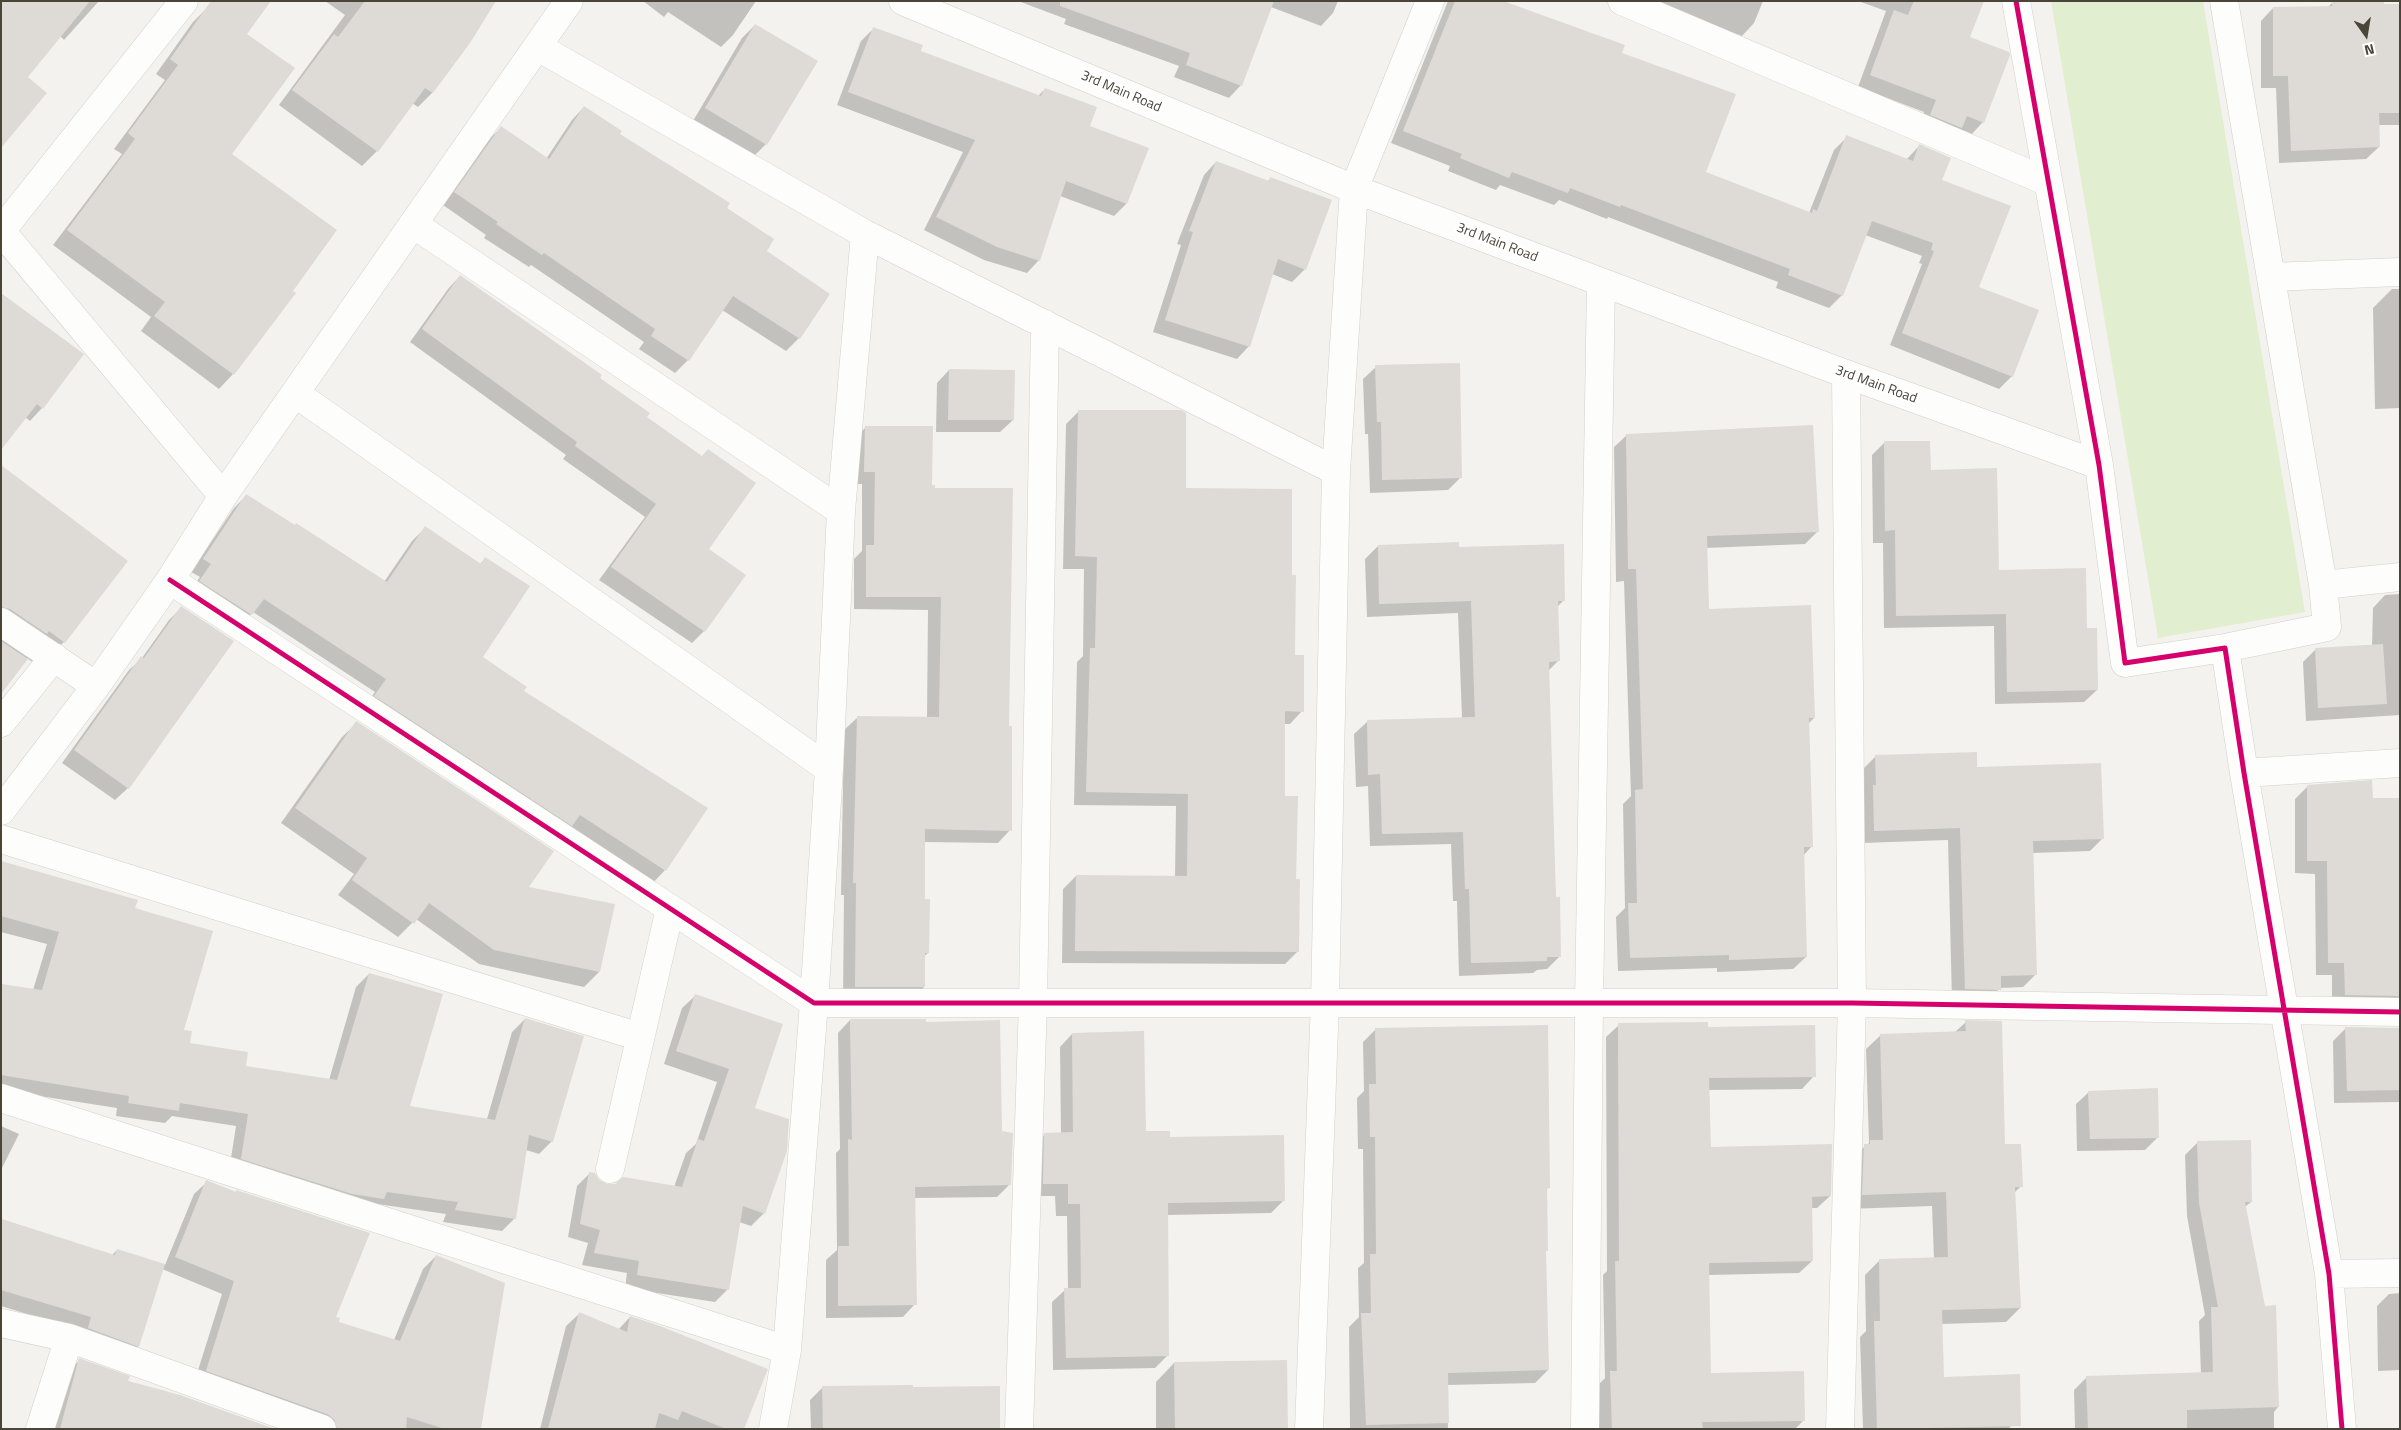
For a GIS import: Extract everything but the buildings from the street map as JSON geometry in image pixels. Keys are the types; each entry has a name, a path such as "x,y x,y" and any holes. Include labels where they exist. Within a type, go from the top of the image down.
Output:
{"street":[{"path":"184,1 1,231 223,496"},
{"path":"1,811 96,686 170,580 223,496 569,1"},
{"name":"3rd Main Road","path":"903,1 1354,189 1846,374 2099,465"},
{"path":"1309,1429 1325,1001 1336,471 1354,189 1430,1"},
{"path":"1622,1 2046,181"},
{"path":"2016,1 2046,181 2099,465 2125,663 2225,648 2327,627 2323,585 2224,1"},
{"path":"538,47 865,234 1336,471"},
{"path":"413,224 841,511"},
{"path":"774,1429 787,1350 814,1002 830,769 841,511 865,234"},
{"path":"2271,277 2400,272"},
{"path":"1584,1429 1601,283"},
{"path":"1019,1429 1033,1002 1045,324"},
{"path":"1840,1429 1852,1003 1846,374"},
{"path":"295,393 830,769"},
{"path":"2323,585 2400,577"},
{"path":"170,580 814,1002 1852,1003 2400,1012"},
{"path":"1,622 96,686"},
{"path":"2225,648 2244,773 2329,1274 2342,1429"},
{"path":"1,723 54,657"},
{"path":"2244,773 2400,763"},
{"path":"1,839 640,1037"},
{"path":"610,1168 670,909"},
{"path":"1,1098 787,1350"},
{"path":"2329,1274 2400,1273"},
{"path":"1,1323 69,1338 322,1429"},
{"path":"40,1429 69,1338"}],"green space":[{"path":"2051,1 2203,1 2305,612 2158,638"}],"cycle path":[{"path":"2016,1 2099,465 2125,663 2225,648 2244,773 2329,1274 2342,1429"},
{"path":"170,580 814,1003 1852,1003 2400,1012"}]}
